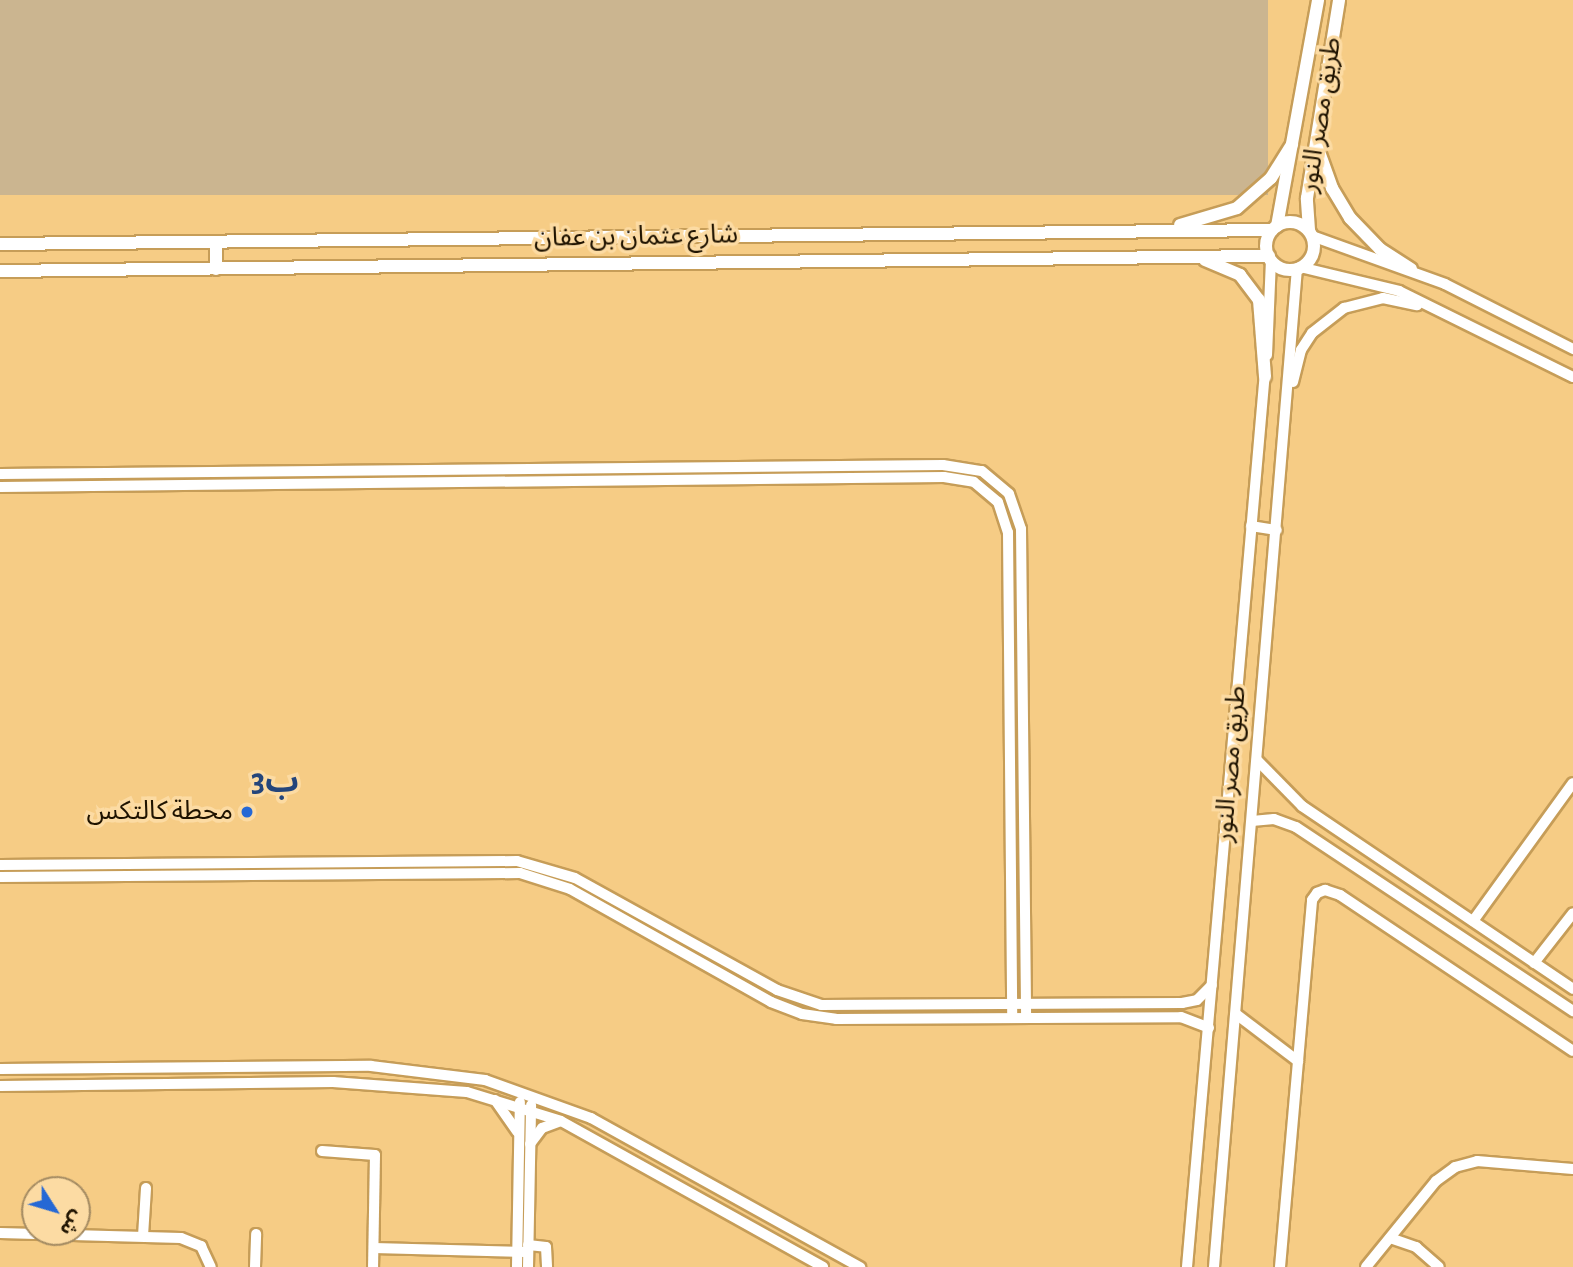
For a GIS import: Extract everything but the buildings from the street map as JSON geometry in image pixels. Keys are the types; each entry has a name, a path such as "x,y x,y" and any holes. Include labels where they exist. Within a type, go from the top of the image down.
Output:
{"main road":[{"name":"طريق مصر النور","path":"1274,228 1295,141 1318,0"},
{"name":"طريق مصر النور","path":"1310,233 1307,198 1339,0"},
{"path":"1151,231 1216,218 1237,208 1271,178 1295,141"},
{"path":"1317,144 1332,188 1350,218 1380,249 1411,270"},
{"path":"1290,222 1310,233 1311,258 1298,268 1286,269 1270,258 1266,243 1274,228 1290,222"},
{"name":"شارع عثمان بن عفان","path":"0,244 1274,228"},
{"path":"216,242 216,269"},
{"path":"1195,257 1231,270 1254,290 1262,310 1265,377"},
{"name":"شارع عثمان بن عفان","path":"0,271 1270,258"}],"street":[{"path":"1310,233 1411,270 1573,349"},
{"name":"طريق مصر النور","path":"1187,1267 1265,377 1270,258"},
{"path":"1298,268 1367,280 1445,311 1573,377"},
{"name":"طريق مصر النور","path":"1214,1267 1277,530 1283,411 1298,268"},
{"path":"1283,411 1301,350 1327,318 1354,304 1383,298 1445,311"},
{"path":"0,474 930,465 982,471 1009,494 1021,529 1026,1017"},
{"path":"0,487 944,477 974,482 998,502 1008,532 1012,1017"},
{"path":"1251,526 1277,530"},
{"path":"1257,760 1302,807 1573,989"},
{"path":"1473,921 1573,783"},
{"path":"1252,821 1274,819 1296,827 1573,1011"},
{"path":"0,865 517,861 575,878 806,1002 836,1007 1182,1003 1197,1000 1212,985"},
{"path":"0,877 520,873 570,889 772,1002 802,1014 836,1019 1189,1017 1209,1028"},
{"path":"1280,1267 1312,900 1325,890 1340,895 1573,1051"},
{"path":"1535,963 1573,913"},
{"path":"1236,1014 1298,1062"},
{"path":"0,1069 371,1066 451,1073 525,1091 591,1118 844,1263 860,1267"},
{"path":"0,1086 370,1083 441,1088 493,1098 561,1121 823,1267"},
{"path":"525,1091 524,1249 528,1267"},
{"path":"493,1098 510,1116 524,1142"},
{"path":"524,1142 542,1128 561,1121"},
{"path":"322,1151 375,1155 373,1267"},
{"path":"1366,1267 1436,1181 1462,1164 1573,1170"},
{"path":"143,1236 146,1188"},
{"path":"1406,1218 1416,1247"},
{"path":"0,1233 21,1233"},
{"path":"91,1234 191,1240 205,1251 211,1267"},
{"path":"255,1267 256,1234"},
{"path":"1390,1238 1416,1247 1439,1267"},
{"path":"373,1248 546,1247 547,1267"},
{"path":"517,1267 524,1249"}],"shaded area":[{"path":"0,0 1268,0 1268,195 0,195"}],"place":[{"name":"محطة كالتكس","path":"247,812"}],"district":[{"name":"ب3","path":"275,782"}]}
